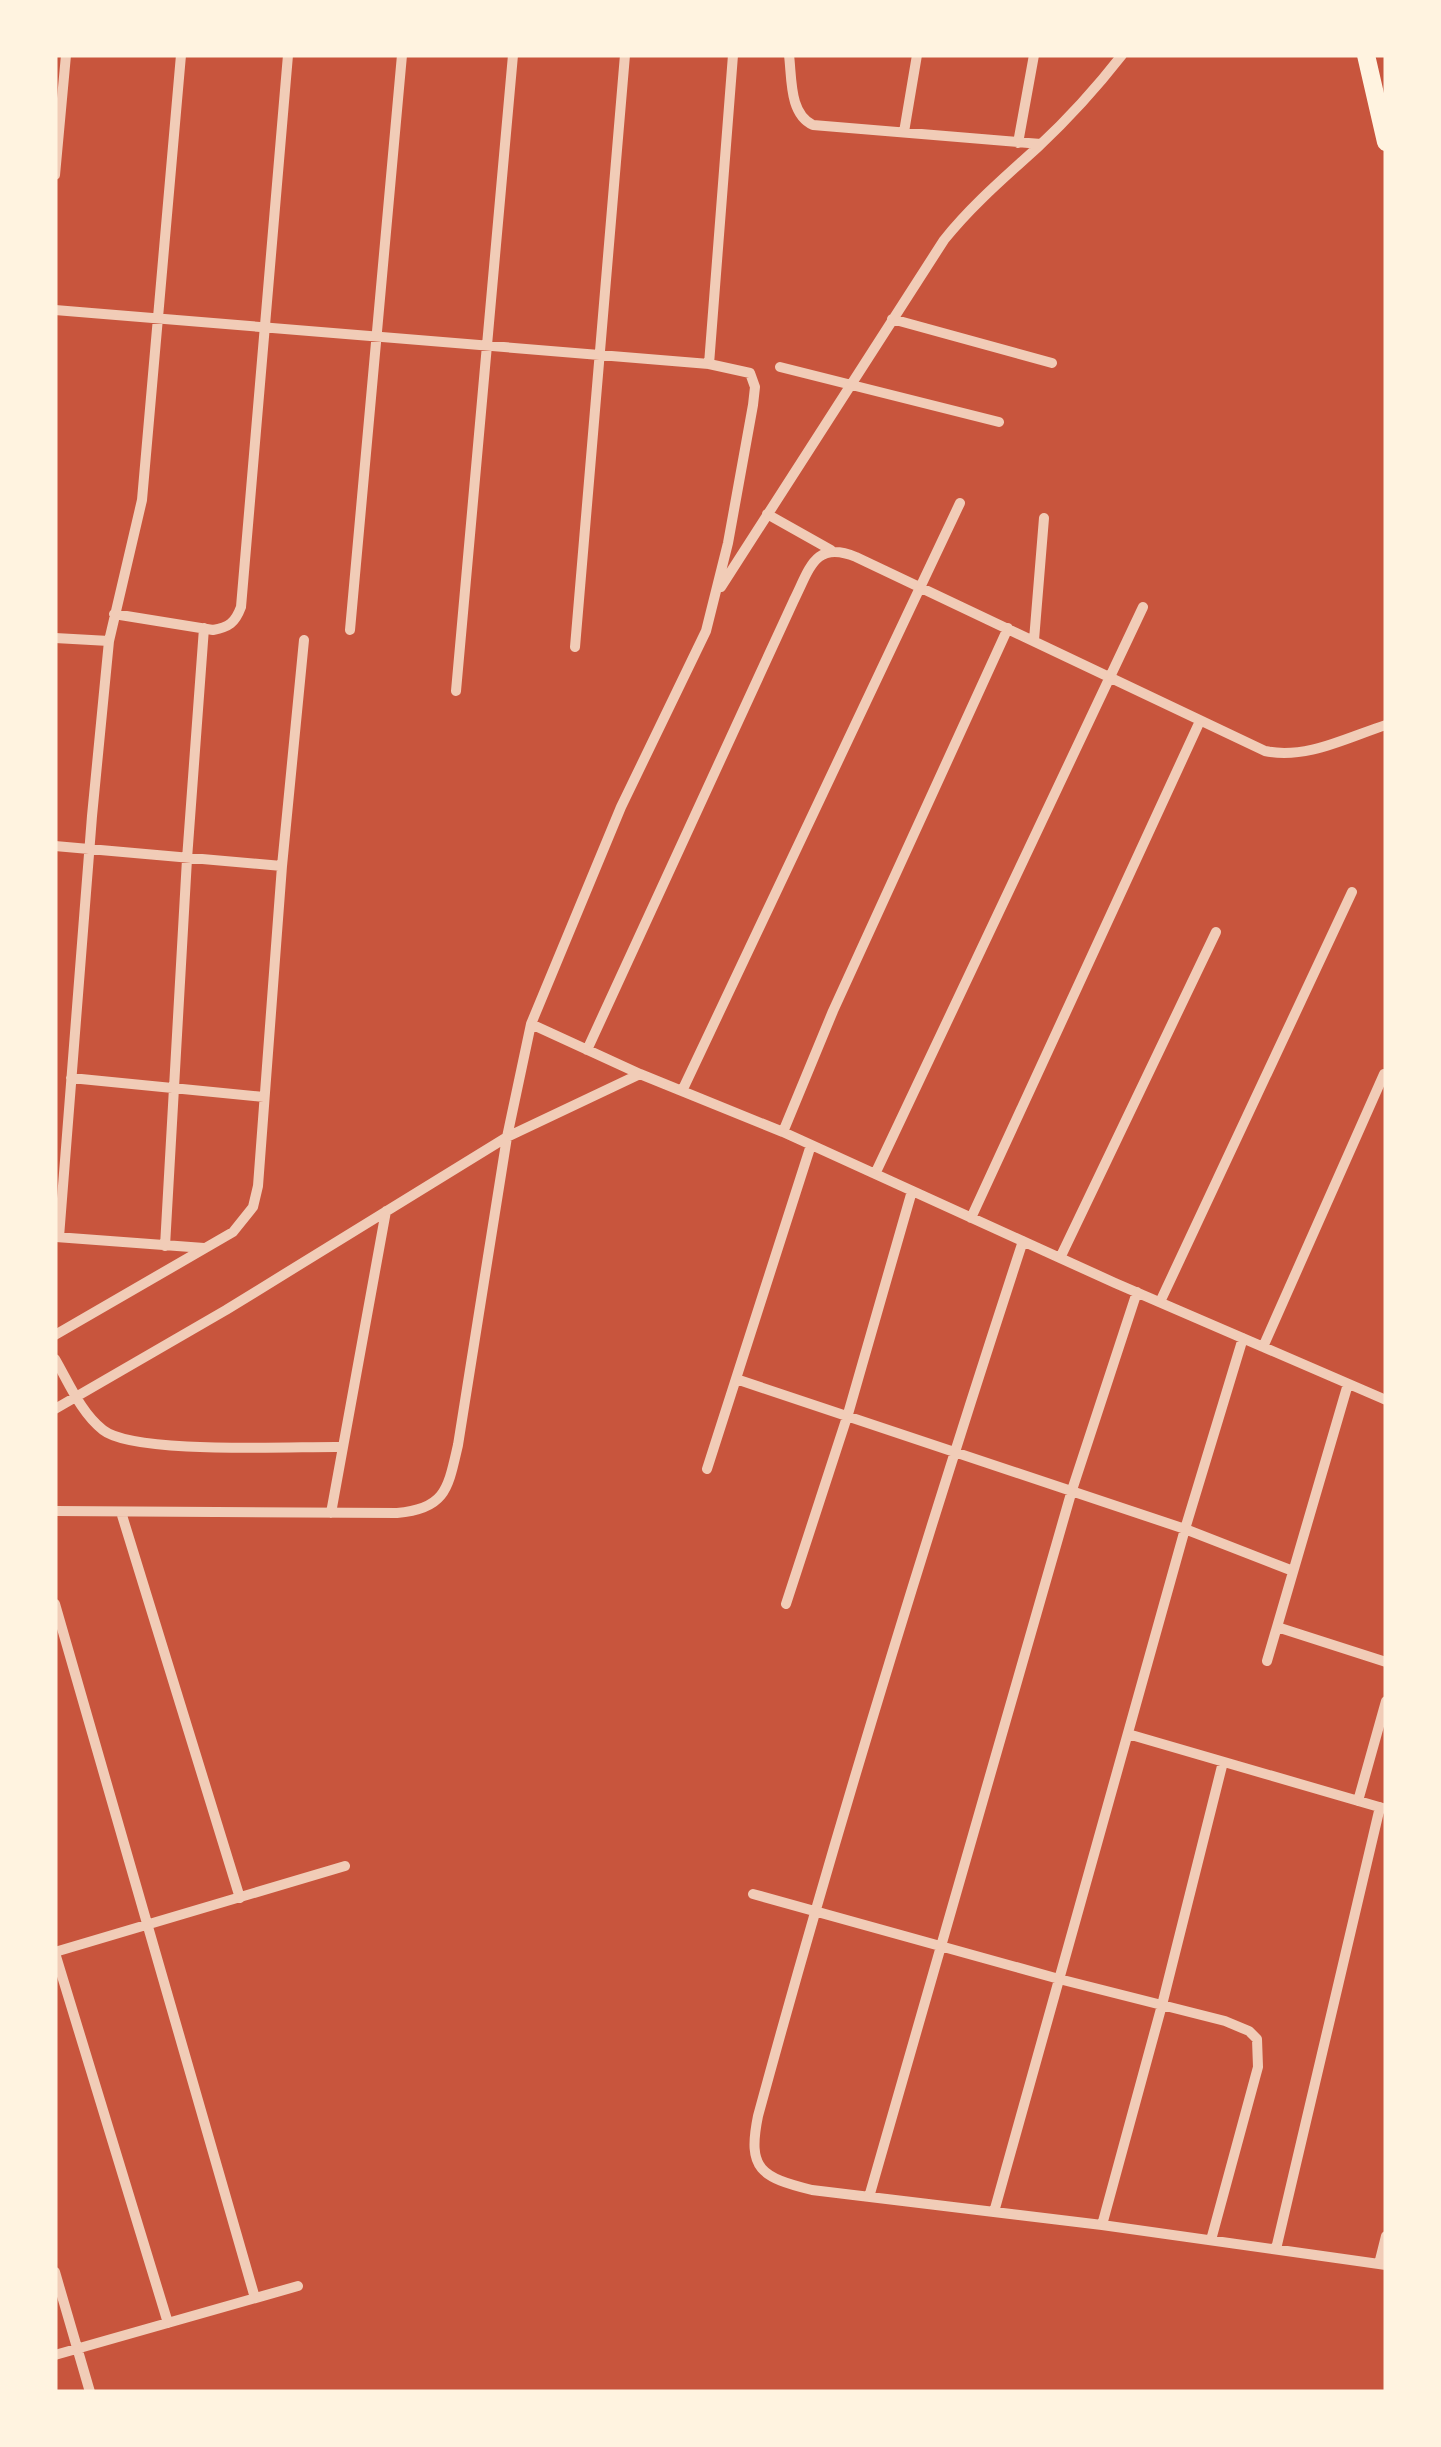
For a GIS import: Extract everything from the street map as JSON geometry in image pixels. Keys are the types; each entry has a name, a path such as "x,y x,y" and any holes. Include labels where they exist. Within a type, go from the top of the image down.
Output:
{"main road":[{"path":"1366,55 1386,142"}],"street":[{"path":"55,176 66,55"},
{"path":"181,55 142,500 109,641 57,1237 206,1248"},
{"path":"114,614 226,628 236,620 240,608 288,55"},
{"path":"350,630 402,55"},
{"path":"456,690 513,55"},
{"path":"575,647 625,55"},
{"path":"709,364 732,55"},
{"path":"789,55 794,97 806,122 1041,144"},
{"path":"904,132 917,55"},
{"path":"1018,143 1034,55"},
{"path":"717,592 892,318 961,218 1041,144 1122,55"},
{"path":"55,310 709,364 744,369 750,372 755,386 717,592 706,631 620,807 530,1024 507,1137 458,1445 444,1492 434,1505 416,1511 55,1511"},
{"path":"892,318 1052,363"},
{"path":"780,367 1000,422"},
{"path":"682,1091 960,503"},
{"path":"768,514 831,550 856,557 1266,751 1300,754 1386,724"},
{"path":"1034,640 1044,518"},
{"path":"588,1050 801,587 815,561 831,550"},
{"path":"875,1174 1143,607"},
{"path":"166,1246 204,628"},
{"path":"783,1132 841,994 1008,628"},
{"path":"55,638 109,641"},
{"path":"55,1335 233,1232 253,1207 258,1186 304,640"},
{"path":"972,1218 1200,720"},
{"path":"55,846 282,866"},
{"path":"1160,1302 1352,892"},
{"path":"1060,1258 1216,932"},
{"path":"530,1024 1386,1400"},
{"path":"55,1409 226,1310 507,1137 640,1074"},
{"path":"1263,1347 1384,1074"},
{"path":"72,1078 264,1097"},
{"path":"706,1469 811,1145"},
{"path":"786,1604 848,1414 912,1191"},
{"path":"331,1513 386,1211"},
{"path":"1023,1241 954,1450 814,1910 758,2116 753,2155 768,2173 792,2185 1382,2265 1386,2236"},
{"path":"869,2197 1072,1490 1137,1292"},
{"path":"994,2212 1185,1529 1243,1338"},
{"path":"55,1359 105,1432 136,1443 343,1446"},
{"path":"736,1378 1072,1490 1294,1570"},
{"path":"1267,1661 1348,1384"},
{"path":"121,1512 240,1898"},
{"path":"55,1604 256,2298"},
{"path":"1277,1626 1386,1662"},
{"path":"1358,1801 1386,1700"},
{"path":"1128,1734 1383,1808 1276,2250"},
{"path":"1102,2225 1162,2006 1222,1762"},
{"path":"168,2323 55,1952 345,1866"},
{"path":"754,1894 1238,2025 1257,2039 1258,2066 1211,2240"},
{"path":"55,2272 90,2392"},
{"path":"55,2355 298,2286"}]}
